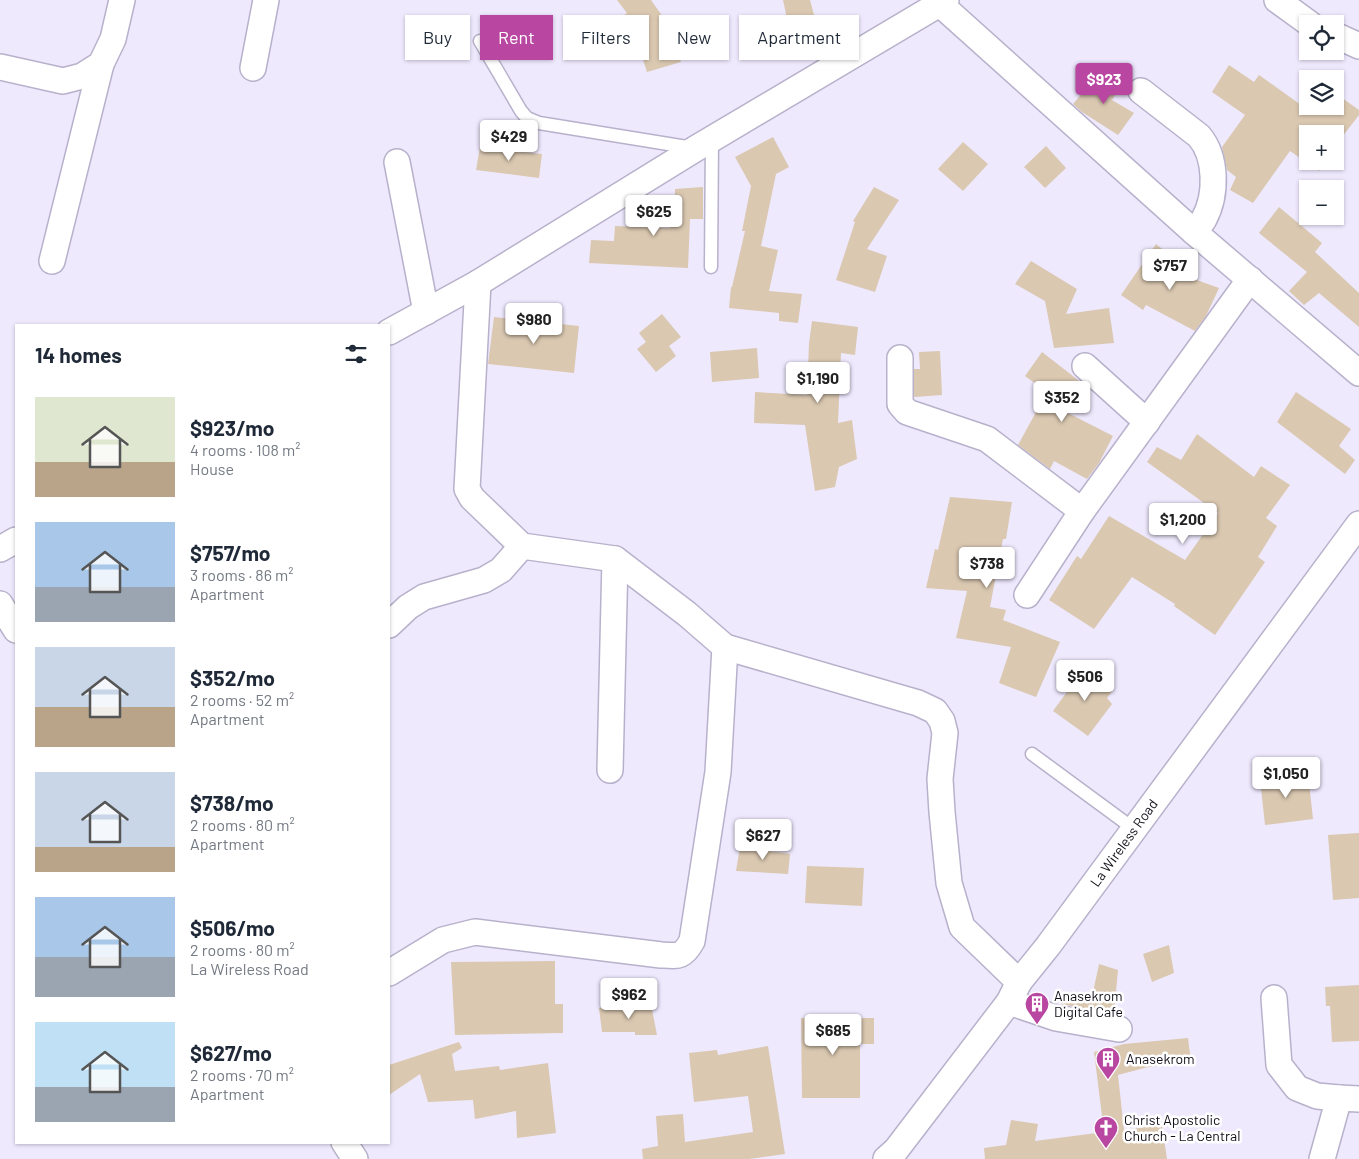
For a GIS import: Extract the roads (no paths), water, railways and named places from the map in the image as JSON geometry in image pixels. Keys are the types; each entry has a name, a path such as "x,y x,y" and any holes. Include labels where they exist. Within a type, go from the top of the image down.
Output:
{"street":[{"path":"52,261 101,64 113,39 122,0"},
{"path":"253,68 266,0"},
{"path":"1277,0 1299,16"},
{"path":"390,331 478,283 704,144 943,2 1194,232 1359,374"},
{"path":"1344,39 1359,46"},
{"path":"0,67 63,80 82,76 101,64"},
{"path":"1141,91 1199,136 1206,144 1213,183 1210,202 1204,219 1194,232"},
{"path":"397,162 426,312"},
{"path":"1027,595 1082,510 1250,279"},
{"path":"478,283 467,489 472,498 522,546 615,559 725,647 918,703 934,711 942,721 945,733 940,779 942,812 949,883 962,927 1014,992 1056,1018 1119,1029"},
{"path":"900,358 900,404 906,412 987,439 1082,510"},
{"path":"1084,366 1147,422"},
{"name":"La Wireless Road","path":"896,1156 1014,992 1359,524"},
{"path":"0,549 15,541"},
{"path":"390,623 408,607 424,597 484,580 501,570 522,546"},
{"path":"610,770 615,559"},
{"path":"0,604 15,628"},
{"path":"390,972 444,940 475,932 661,955 677,956 686,952 692,941 718,772 725,647"},
{"path":"1274,998 1279,1064 1297,1088 1317,1096 1349,1099 1322,1159"},
{"path":"345,1144 355,1159"}],"lane":[{"path":"491,60 527,118 540,123 704,144 711,267"},
{"path":"1032,754 1134,829"}],"place":[{"name":"Anasekrom Digital Cafe","path":"1037,1025"},
{"name":"Anasekrom","path":"1108,1080"},
{"name":"Christ Apostolic Church - La Central","path":"1106,1149"}]}
